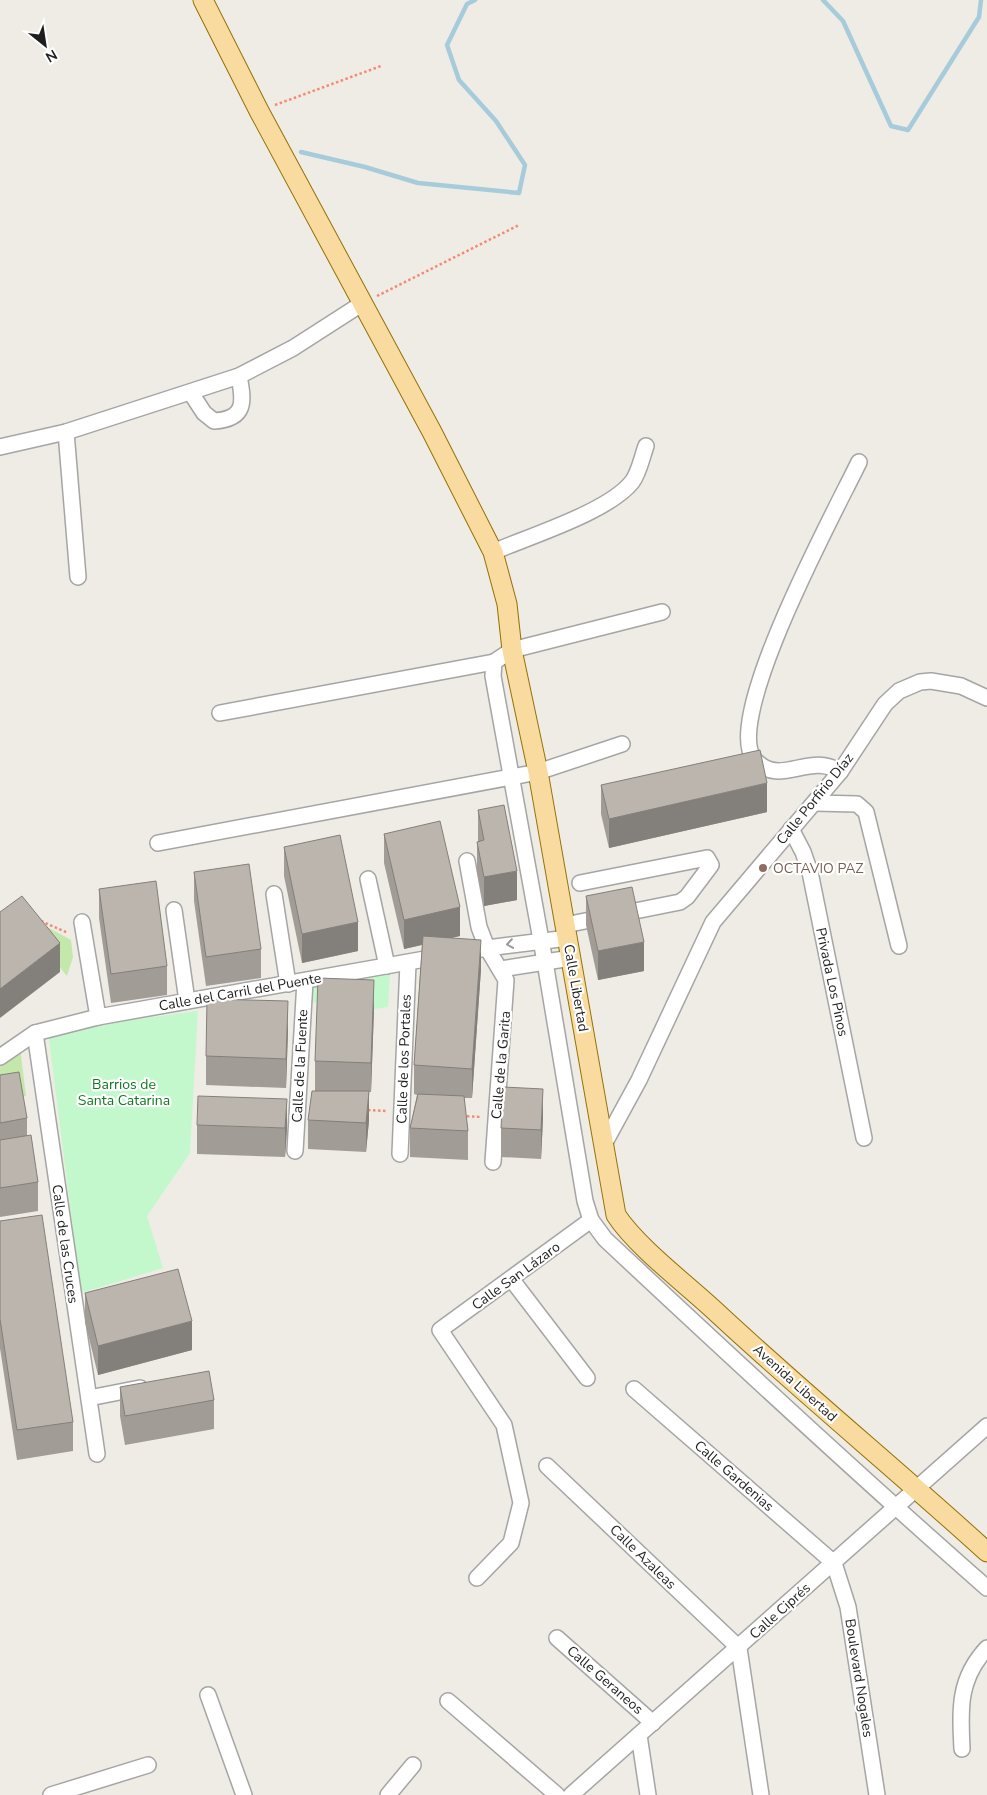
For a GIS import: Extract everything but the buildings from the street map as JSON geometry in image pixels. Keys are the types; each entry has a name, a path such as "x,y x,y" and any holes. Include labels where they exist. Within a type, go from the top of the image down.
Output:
{"main road":[{"name":"Calle Libertad","path":"204,0 259,111 493,552 508,604 512,650 538,772 613,1204"},
{"name":"Avenida Libertad","path":"613,1204 622,1223 649,1250 797,1386 987,1552"}],"street":[{"path":"0,447 66,432 239,376 293,348 362,303"},
{"path":"191,393 204,413 214,421 227,420 238,413 243,399 239,376"},
{"path":"66,432 78,577"},
{"path":"493,552 602,506 618,495 633,480 646,446"},
{"path":"840,772 830,765 821,764 787,771 765,768 750,753 747,734 754,701 784,614 859,462"},
{"path":"220,713 494,662 512,650 662,612"},
{"path":"494,662 493,676 545,962 585,1200 591,1220 605,1239 894,1507 987,1588"},
{"name":"Calle Porfirio Díaz","path":"603,1146 639,1080 713,922 840,772 885,704 900,691 920,682 930,681 961,686 987,698"},
{"path":"158,843 538,772 622,744"},
{"path":"815,803 857,804 866,812 899,946"},
{"name":"Privada Los Pinos","path":"791,829 803,852 810,872 864,1138"},
{"name":"Calle del Carril del Puente","path":"0,1058 35,1033 98,1017 541,940 680,902 687,897 711,865 707,858 580,883"},
{"path":"467,861 479,927 487,948 501,969 571,958"},
{"path":"368,879 387,966"},
{"path":"274,894 288,984"},
{"path":"174,910 187,1001"},
{"path":"82,922 98,1017"},
{"name":"Calle de los Portales","path":"400,1154 408,963"},
{"name":"Calle de la Garita","path":"493,1162 507,992 506,980 501,969"},
{"name":"Calle de la Fuente","path":"295,1151 305,980"},
{"name":"Calle de las Cruces","path":"35,1033 74,1309 97,1454"},
{"path":"279,1106 298,1107"},
{"name":"Calle San Lázaro","path":"477,1578 512,1543 521,1503 504,1425 440,1330 512,1280 591,1220"},
{"path":"512,1280 587,1378"},
{"path":"74,1309 92,1304"},
{"path":"89,1398 157,1385"},
{"name":"Calle Gardenias","path":"634,1389 834,1563"},
{"name":"Calle Ciprés","path":"572,1795 987,1426"},
{"name":"Calle Azaleas","path":"547,1466 739,1648"},
{"name":"Boulevard Nogales","path":"834,1563 848,1607 877,1795"},
{"name":"Calle Geraneos","path":"557,1638 653,1723"},
{"path":"739,1648 761,1795"},
{"path":"962,1748 960,1707 964,1684 984,1658"},
{"path":"208,1695 244,1795"},
{"path":"448,1701 557,1795"},
{"path":"640,1735 648,1795"},
{"path":"51,1795 148,1765"},
{"path":"388,1795 412,1765"}],"path":[{"path":"259,111 381,66"},
{"path":"362,303 519,225"},
{"path":"35,919 85,940"},
{"path":"359,1109 402,1112"},
{"path":"461,1116 496,1119"}],"green space":[{"path":"42,924 71,940 73,957 67,976 38,941"},
{"path":"390,973 388,1007 374,1009 309,1002 309,987"},
{"name":"Barrios de Santa Catarina","path":"198,1011 190,1153 147,1216 163,1268 81,1293 48,1031"},
{"path":"20,1047 26,1096 0,1100 0,1063"}],"waterway":[{"path":"301,152 365,167 418,183 519,193 525,165 496,121 459,80 447,45 467,4 475,0"},
{"path":"823,0 843,21 891,126 908,130 979,17 981,0"}],"place":[{"name":"OCTAVIO PAZ","path":"763,868"}]}
